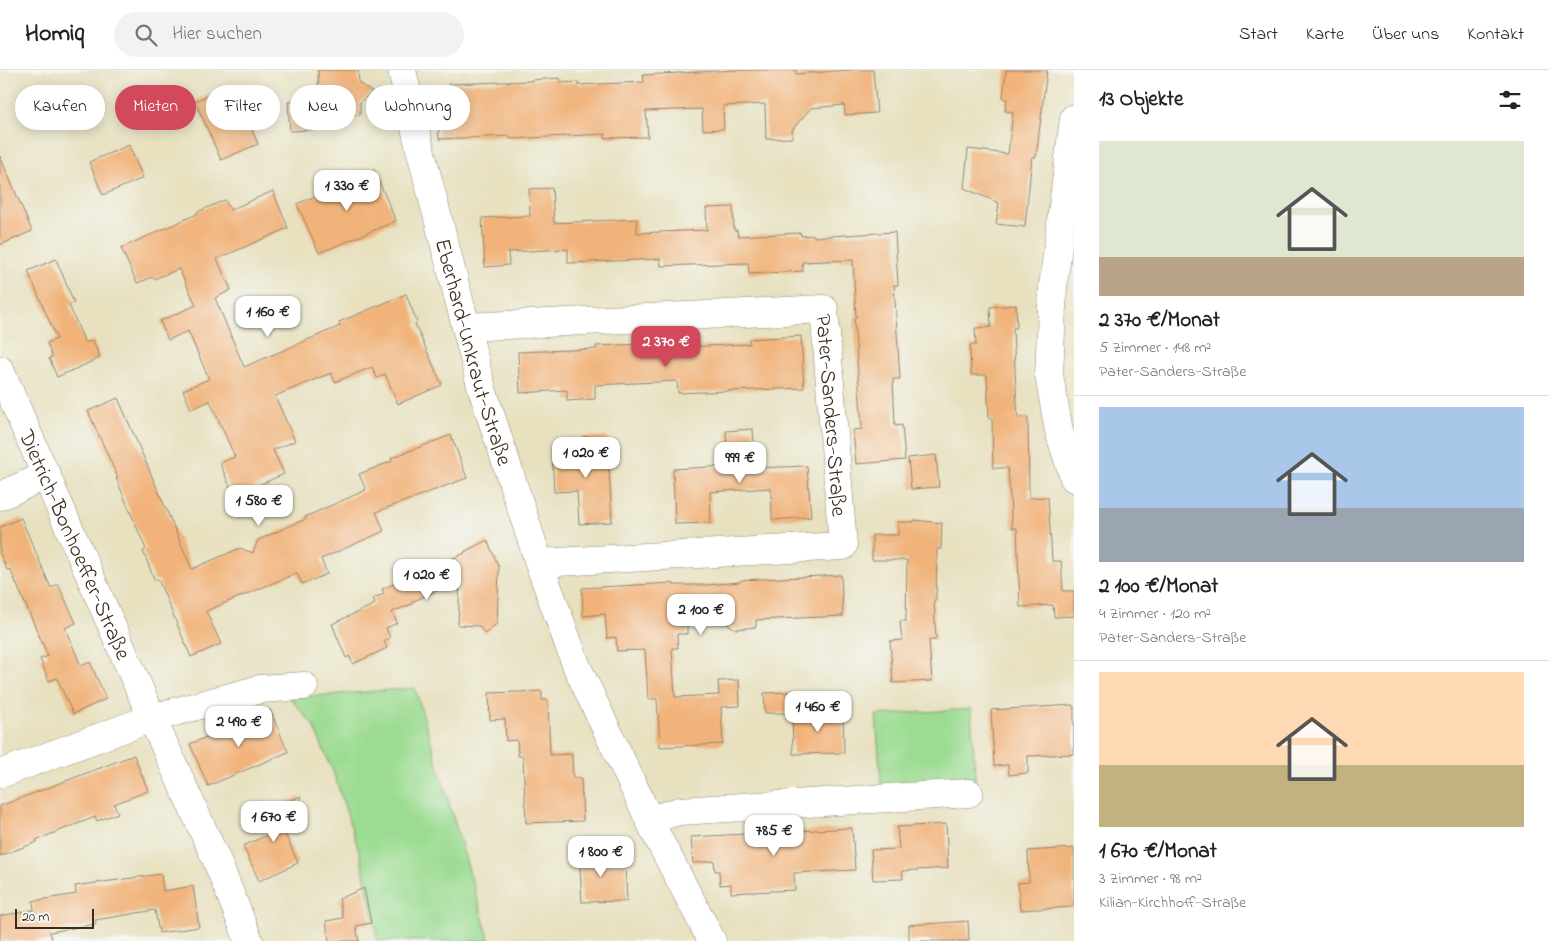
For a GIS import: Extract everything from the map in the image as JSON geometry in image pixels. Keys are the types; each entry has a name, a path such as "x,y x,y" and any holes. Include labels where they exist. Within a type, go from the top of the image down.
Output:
{"street":[{"name":"Eberhard-Unkraut-Straße","path":"402,70 419,145 482,390 539,563 578,667 650,820 712,941"},
{"path":"1074,118 1053,286 1049,375 1058,431 1074,478"},
{"name":"Pater-Sanders-Straße","path":"466,327 824,309 843,546 539,563"},
{"name":"Dietrich-Bonhoeffer-Straße","path":"0,370 152,718 217,860 249,941"},
{"path":"0,496 47,475"},
{"path":"0,774 152,718 260,689 304,686"},
{"path":"650,820 679,810 969,794"}],"green space":[{"path":"415,688 489,941 378,941 360,854 334,774 313,725 290,698"},
{"path":"971,709 976,789 882,796 876,715"}],"building":[{"path":"318,70 358,70 359,83 366,88 366,97 360,102 360,115 356,115 356,85 318,85"},
{"path":"734,70 796,70 796,74 873,70 877,113 845,115 844,105 811,108 792,130 792,138 766,139 765,104 723,106 724,129 703,130 702,109 646,111 648,137 605,138 605,134 510,139 510,136 439,139 439,130 470,130 470,85 448,84 560,78 560,83 578,82 578,85 644,82 643,75"},
{"path":"1006,70 1047,70 1036,157 1032,157 1025,227 996,224 999,203 964,188 968,149 1008,154 1013,112 1005,111 1007,99 1003,98"},
{"path":"206,96 206,126 196,103 196,101"},
{"path":"288,102 290,102 290,130 310,130 290,131"},
{"path":"208,130 252,130 258,144 221,160"},
{"path":"129,145 143,178 103,195 89,162"},
{"path":"0,156 32,231 0,245"},
{"path":"374,170 396,221 319,253 297,204"},
{"path":"552,188 554,223 637,219 637,233 707,230 706,208 733,207 734,230 737,230 738,236 801,233 801,236 814,235 814,237 895,232 898,285 894,285 900,379 893,379 895,426 902,425 905,460 856,464 853,430 862,429 854,318 856,318 853,260 802,262 803,271 749,274 748,263 661,266 660,259 568,263 568,249 508,252 509,265 485,267 482,218 530,216 529,189"},
{"path":"273,191 288,228 217,259 231,290 215,298 244,367 340,326 339,322 406,294 417,322 415,324 442,385 398,404 385,374 377,378 372,367 335,382 331,373 275,396 295,441 273,450 284,474 234,496 220,463 235,457 210,401 191,409 183,390 209,379 188,331 168,340 160,321 196,305 179,269 154,279 153,277 137,283 121,248 225,200 230,210"},
{"path":"56,259 74,303 69,305 85,343 93,340 100,358 57,377 49,358 52,357 47,343 57,339 28,271"},
{"path":"1016,305 1017,328 1013,328 1016,389 1018,418 1028,417 1029,498 1048,497 1052,561 1061,561 1063,591 1074,591 1074,616 1054,617 1053,605 1020,607 1017,528 1012,528 1008,468 993,468 992,419 989,419 987,375 971,375 970,345 976,345 975,328 991,327 990,307"},
{"path":"801,336 804,388 678,393 677,381 595,385 595,399 567,401 567,390 520,393 518,352 596,349 596,346 641,344 641,349 750,344 749,339"},
{"path":"118,398 192,569 240,548 253,553 258,540 366,490 359,474 392,461 391,458 451,435 467,478 376,512 384,531 321,559 327,574 302,584 297,573 206,611 221,644 191,657 158,579 155,581 143,551 146,549 116,478 118,478 88,411"},
{"path":"753,429 755,468 807,466 811,517 772,520 771,488 710,492 711,523 675,524 673,469 728,466 726,431"},
{"path":"607,436 612,522 579,524 577,491 554,492 552,451 583,450 582,437"},
{"path":"936,455 939,487 911,489 908,458"},
{"path":"21,518 51,588 58,584 76,623 65,628 81,666 90,662 106,699 73,714 57,678 49,681 40,659 48,656 10,569 7,570 0,554 0,527"},
{"path":"914,520 942,523 941,549 937,549 936,600 934,600 936,640 929,640 932,681 893,683 890,641 902,640 900,621 906,621 907,560 872,560 872,535 898,535 898,522 914,522"},
{"path":"487,540 499,567 497,623 485,634 479,626 458,625 460,580 392,612 397,623 386,628 390,638 384,641 387,648 353,664 349,656 346,658 332,624 375,604 373,598 384,594 382,589 465,553"},
{"path":"841,575 843,616 756,620 756,627 736,629 727,624 687,619 687,634 677,634 678,648 672,648 675,697 719,695 718,681 739,680 740,706 721,707 723,744 660,747 657,699 648,699 645,650 617,651 616,637 607,638 605,614 583,616 582,588 673,583 673,585 707,585 739,582 742,580"},
{"path":"542,691 542,700 548,700 550,755 572,754 573,778 581,778 583,821 526,823 523,756 518,756 517,740 506,741 505,719 490,720 489,693"},
{"path":"793,692 793,713 765,713 764,693"},
{"path":"1074,705 1074,754 1028,756 1028,773 1009,775 1008,765 994,766 991,710"},
{"path":"270,710 288,752 208,786 190,744"},
{"path":"843,712 844,753 793,754 792,713"},
{"path":"134,755 148,791 114,804 118,813 97,821 95,817 0,856 0,806"},
{"path":"301,796 286,836 298,863 259,881 243,846 274,832 264,811"},
{"path":"946,824 948,868 902,871 903,879 873,880 871,850 899,849 897,827"},
{"path":"852,828 855,870 794,873 795,890 731,893 731,884 720,885 719,871 715,871 714,861 693,863 691,837"},
{"path":"604,848 605,865 625,864 627,901 582,902 579,850"},
{"path":"1074,848 1074,907 1020,910 1018,883 1029,882 1028,851"},
{"path":"161,874 163,891 193,886 199,927 159,933 155,910 95,920 96,924 50,932 52,941 0,941 0,916 34,910 33,901 76,894 75,886"},
{"path":"364,888 371,923 356,926 359,941 329,941 326,921 343,918 339,899"},
{"path":"968,921 969,941 909,941 909,925"}]}
